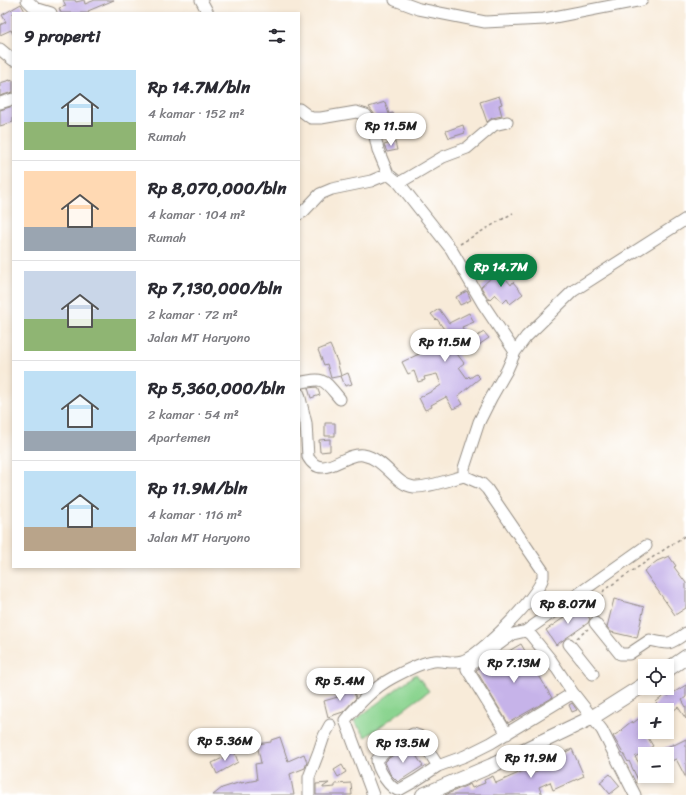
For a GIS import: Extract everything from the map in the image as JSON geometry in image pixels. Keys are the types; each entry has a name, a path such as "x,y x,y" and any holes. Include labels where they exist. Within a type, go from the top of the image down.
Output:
{"main road":[{"path":"674,665 686,657"},
{"path":"423,795 491,766 592,717 638,688"}],"street":[{"path":"27,0 35,8 48,12"},
{"path":"201,0 207,12"},
{"path":"395,0 419,9 486,22 544,19 642,0"},
{"path":"0,50 12,59"},
{"path":"0,103 12,99"},
{"path":"300,110 311,118 321,118 356,112 366,115 372,123 378,150 388,174 399,183 451,249 483,304 515,352"},
{"path":"399,183 443,157 466,148 494,125 508,122"},
{"path":"300,214 320,194 332,189 371,181 388,174"},
{"path":"464,476 464,468 479,422 515,352 526,337 573,292 686,219"},
{"path":"300,384 316,379 322,380 329,385 340,399"},
{"path":"300,398 306,423 308,457 316,466 326,467 352,456 363,455 381,463 404,484 414,487 464,476 482,484 543,571 544,576 523,608 502,630 469,658 461,661 435,661 426,663 392,678 367,696 345,720 373,795"},
{"path":"507,734 467,669 513,634 526,631 646,546"},
{"path":"595,623 620,654 623,655 629,654 650,640 668,644 686,633"},
{"path":"526,631 550,660 573,693 602,730 635,795"},
{"path":"569,644 593,674"},
{"path":"438,766 419,736 413,734 385,752 377,760 377,765 391,787 396,790 438,766 465,756 507,734 573,693"},
{"path":"309,795 309,777 320,751 324,736 330,725"}],"path":[{"path":"451,249 513,214"},
{"path":"569,644 595,623 597,611 604,590 686,535"}],"green space":[{"path":"416,674 429,691 366,737 354,721"}],"building":[{"path":"63,0 75,0 76,2 84,0 85,4 95,0 114,0 88,12 61,12 59,8 66,6"},
{"path":"21,4 25,12 12,12 12,32 11,30 0,35 0,25 6,22 2,15"},
{"path":"12,80 12,92 0,96 0,83"},
{"path":"499,96 502,104 499,105 502,116 492,118 487,122 480,102"},
{"path":"385,102 389,114 393,113 396,124 380,127 378,119 369,107"},
{"path":"12,106 12,122 0,126 0,110"},
{"path":"463,125 465,133 449,138 446,131"},
{"path":"395,142 397,150 387,152 384,145"},
{"path":"495,266 511,285 513,282 523,294 510,304 507,299 503,303 495,294 489,300 481,287 493,276 489,271"},
{"path":"467,291 471,300 460,305 456,297"},
{"path":"439,309 449,323 469,313 474,322 462,327 469,341 484,332 489,338 470,351 460,336 450,345 464,363 459,367 467,378 469,376 470,378 476,374 480,378 458,396 463,404 453,409 446,397 425,410 419,398 441,385 437,374 424,377 425,380 418,382 414,371 408,374 402,362 421,353 420,352 431,346 432,348 448,335 437,319 436,320 431,314"},
{"path":"330,345 337,361 341,376 331,378 327,364 324,365 318,350"},
{"path":"348,373 352,384 345,386 341,376"},
{"path":"317,387 320,395 311,398 308,388"},
{"path":"325,423 335,423 335,436 325,436"},
{"path":"330,439 330,451 320,452 319,440"},
{"path":"669,556 676,566 674,567 686,583 686,608 675,615 644,571 657,561"},
{"path":"614,599 644,607 637,638 611,632 607,627"},
{"path":"581,606 590,619 588,623 556,645 546,630"},
{"path":"521,644 552,698 508,723 476,670"},
{"path":"686,685 686,697 682,700 686,707 686,719 678,707 674,710 674,703 656,702 665,695 674,695 674,692"},
{"path":"352,687 356,698 343,712 328,717 324,701 338,697 336,693"},
{"path":"572,703 577,710 572,712 569,705"},
{"path":"638,719 638,739 649,739 653,746 638,747 638,755 635,757 638,762 638,780 629,761 628,762 613,736 623,730 622,729 632,721 633,723"},
{"path":"280,737 288,761 304,754 307,762 305,768 290,774 294,795 213,795 222,788 241,782 257,780 255,764 261,763 257,744 271,742 271,740"},
{"path":"686,739 686,778 676,759 674,760 674,747 666,747"},
{"path":"409,745 423,766 398,782 390,774 385,762"},
{"path":"572,749 584,776 553,790 550,782 539,787 542,795 445,795 470,784 472,788 485,783 484,780 493,776 496,783 530,768 532,773 543,768 541,763"},
{"path":"234,751 238,762 217,774 212,763"},
{"path":"342,765 346,772 338,777 334,770"},
{"path":"610,774 620,786 610,794 600,782"},
{"path":"329,783 323,788 335,787 335,784 351,783 352,795 316,795 316,784"}]}
